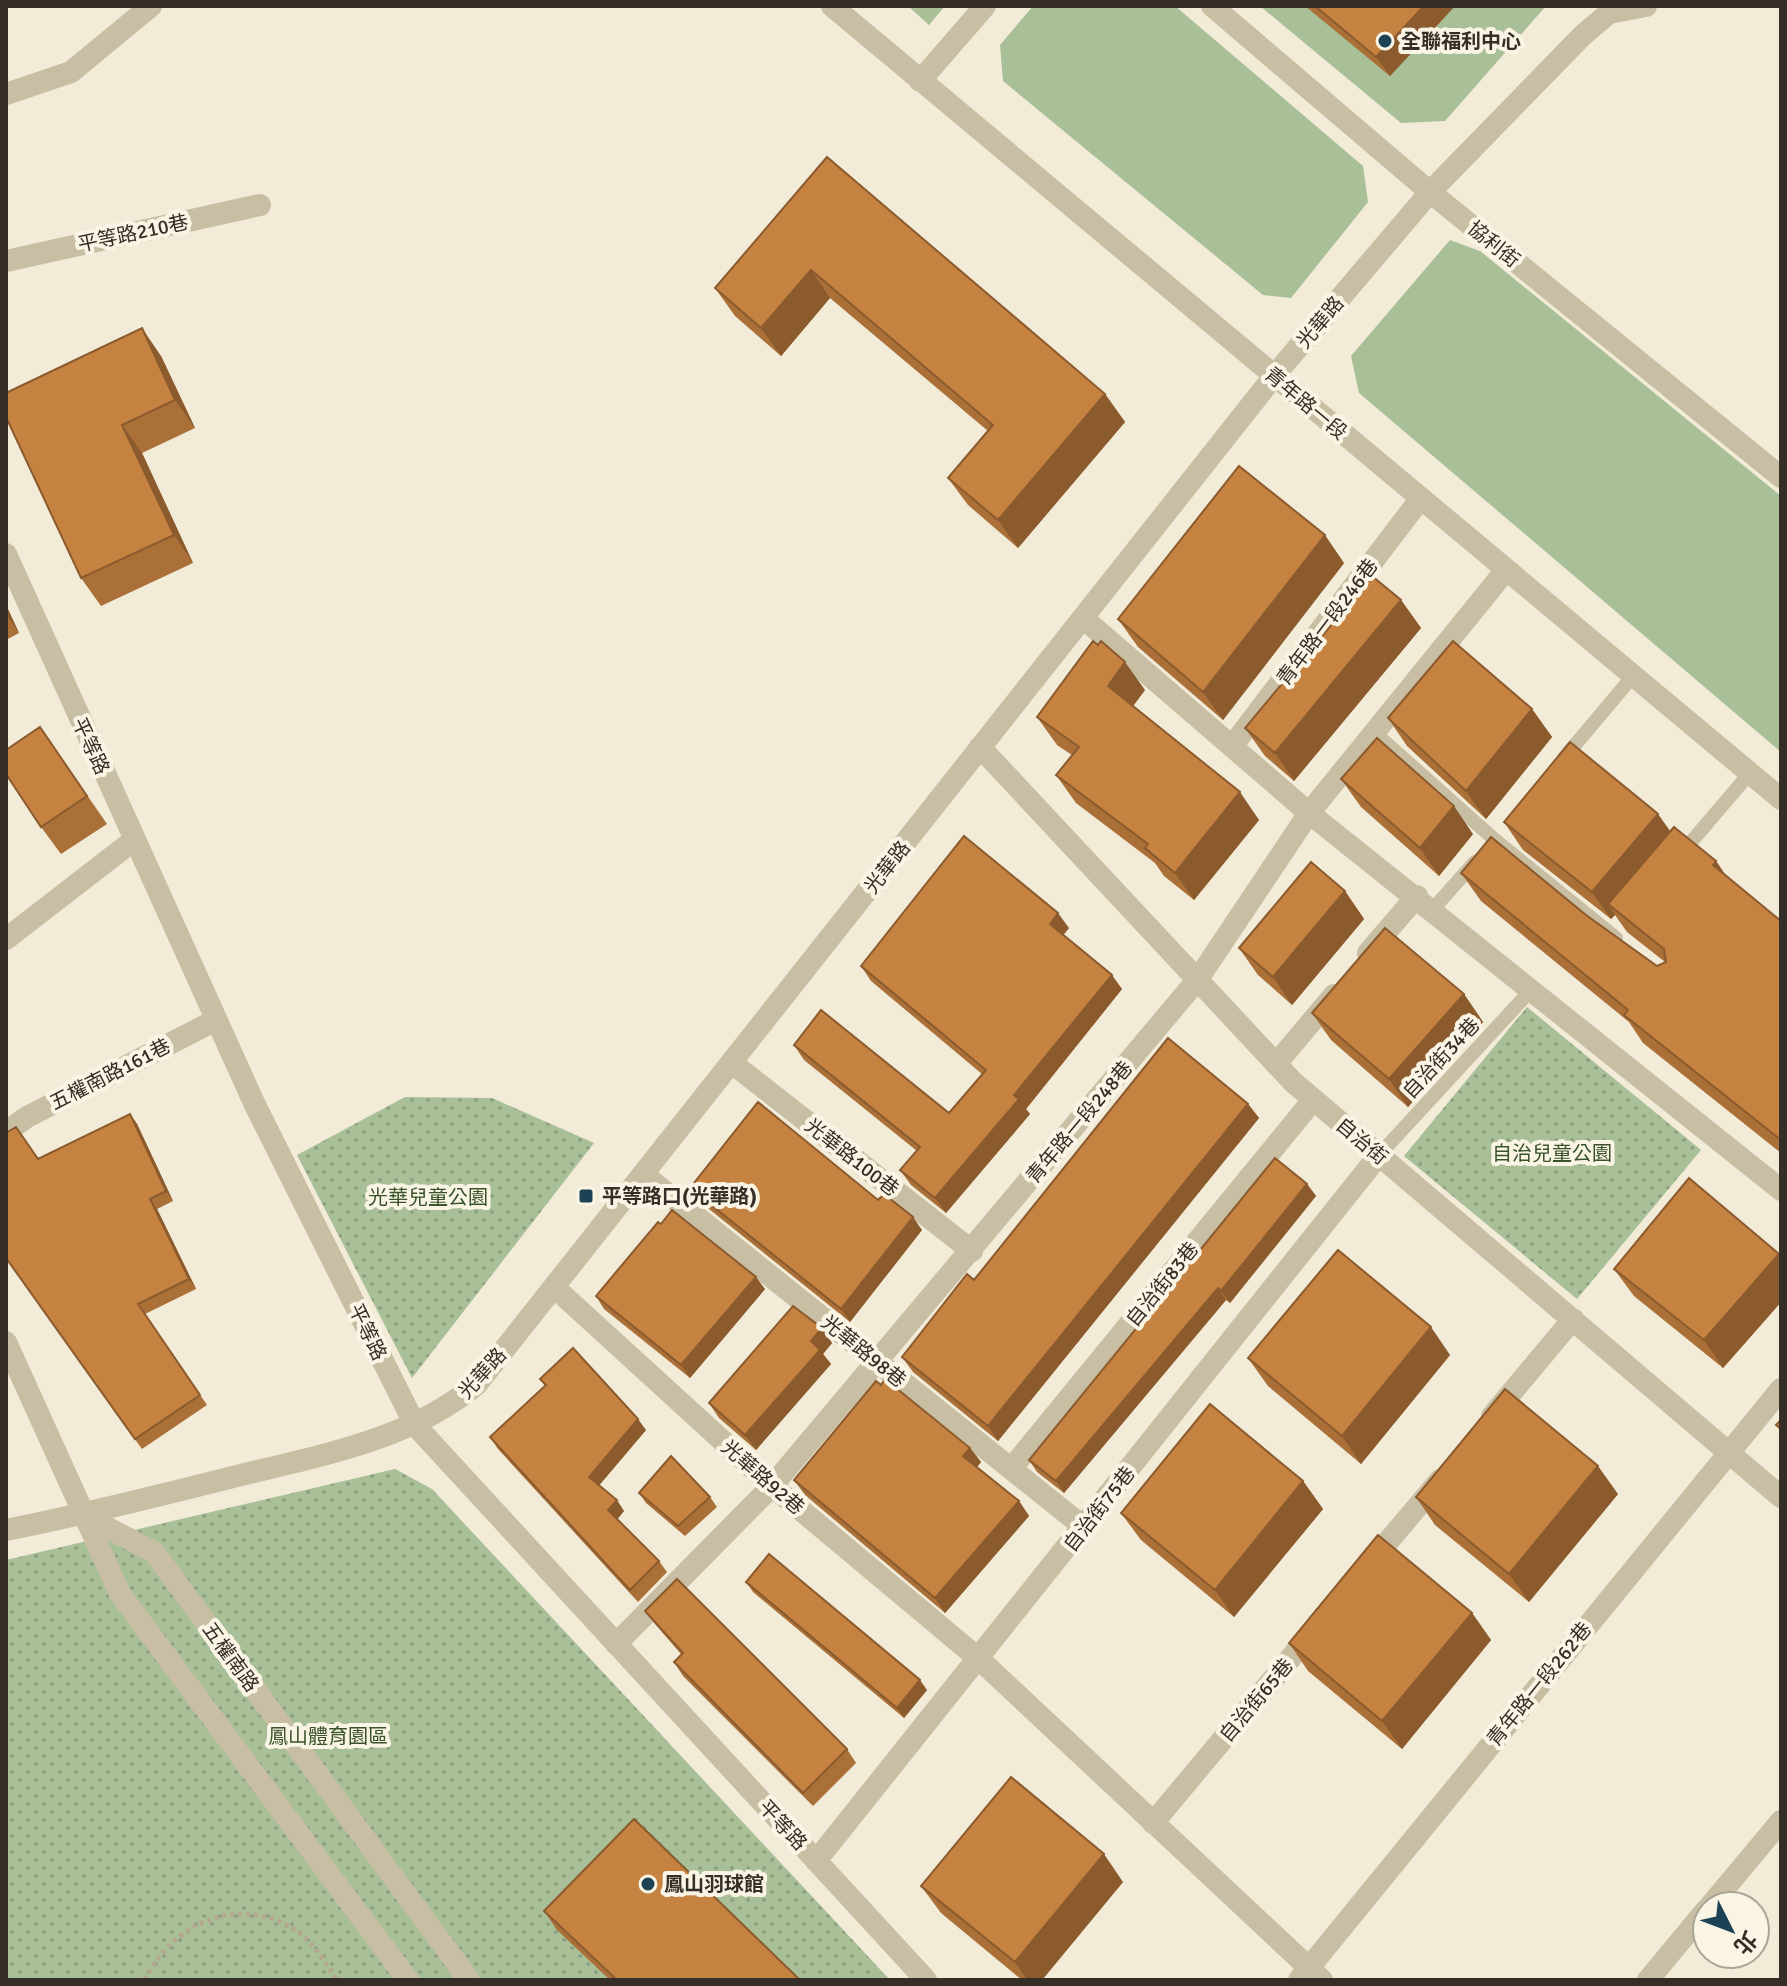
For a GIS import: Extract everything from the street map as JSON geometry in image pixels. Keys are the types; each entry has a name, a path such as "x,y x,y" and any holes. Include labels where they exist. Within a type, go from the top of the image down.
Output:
{"street":[{"path":"6,94 71,72 151,6"},
{"name":"青年路一段","path":"832,6 1781,799"},
{"path":"920,81 985,6"},
{"name":"協利街","path":"1212,6 1430,192 1781,477"},
{"name":"光華路","path":"6,1530 83,1515 342,1449 415,1425 452,1405 477,1384 1274,376 1430,192 1583,35 1609,13 1646,6"},
{"name":"平等路210巷","path":"6,261 260,205"},
{"name":"青年路一段246巷","path":"1233,745 1421,498"},
{"name":"平等路","path":"6,554 216,1020 415,1425 926,1980"},
{"name":"青年路一段248巷","path":"616,1644 772,1486 1198,979 1309,813 1506,570"},
{"path":"1083,618 1309,813 1425,902 1781,1190"},
{"name":"自治街","path":"980,747 1313,1100 1781,1497"},
{"path":"6,939 134,840"},
{"path":"1276,1064 1351,974 1425,902"},
{"name":"五權南路161巷","path":"6,1132 27,1117 216,1020"},
{"name":"光華路100巷","path":"732,1063 972,1251"},
{"name":"自治街83巷","path":"1011,1469 1313,1100"},
{"name":"自治街75巷","path":"816,1861 1085,1528 1379,1155"},
{"name":"光華路98巷","path":"643,1174 1085,1528"},
{"name":"光華路92巷","path":"554,1287 772,1486 979,1659 1310,1976"},
{"path":"1481,1430 1573,1319"},
{"path":"6,1342 120,1594 408,1980"},
{"name":"青年路一段262巷","path":"1310,1976 1781,1389"},
{"path":"1358,1577 1450,1467"},
{"name":"五權南路","path":"83,1515 154,1552 469,1980"},
{"name":"自治街65巷","path":"1153,1823 1327,1614"},
{"path":"1723,1890 1781,1821"},
{"path":"1648,1980 1691,1928"}],"lane":[{"path":"1555,769 1633,676"},
{"path":"1376,734 1616,929 1633,951"},
{"path":"1671,865 1750,773"},
{"path":"1425,902 1500,834"},
{"name":"自治街34巷","path":"1379,1155 1532,989"}],"path":[{"path":"145,1980 175,1938 207,1918 241,1913 273,1919 300,1933 337,1980"}],"green space":[{"path":"908,6 945,6 929,25"},
{"path":"1033,6 1175,6 1363,166 1368,202 1291,298 1263,295 1003,81 1000,45"},
{"path":"1260,6 1546,6 1445,121 1401,123"},
{"path":"1450,240 1480,251 1781,496 1781,752 1359,393 1351,356"},
{"name":"自治兒童公園","path":"1527,1007 1701,1150 1577,1299 1404,1156"},
{"name":"光華兒童公園","path":"405,1097 492,1098 594,1143 412,1378 297,1155"},
{"name":"鳳山體育園區","path":"395,1469 432,1489 890,1980 6,1980 6,1560"}],"building":[{"path":"1315,6 1424,6 1376,57"},
{"path":"827,157 1105,394 998,520 948,478 993,425 811,270 761,328 715,288"},
{"path":"142,328 175,400 122,425 174,535 81,578 6,417 6,393"},
{"path":"1239,466 1325,535 1203,692 1118,619"},
{"path":"1372,576 1401,600 1275,753 1245,728"},
{"path":"1093,641 1098,645 1101,641 1125,662 1108,686 1240,792 1175,873 1145,848 1148,844 1056,775 1079,747 1037,717"},
{"path":"1453,641 1532,709 1466,791 1388,718"},
{"path":"40,727 87,796 41,827 6,774 6,750"},
{"path":"1377,738 1454,806 1420,848 1341,779"},
{"path":"1570,742 1658,814 1592,892 1504,822"},
{"path":"1674,827 1716,861 1713,865 1781,921 1781,1140 1624,1015 1628,1010 1461,873 1491,837 1586,915 1657,966 1666,962 1664,949 1608,904"},
{"path":"964,836 1058,913 1050,924 1112,975 1014,1095 1019,1099 935,1198 900,1170 920,1147 794,1045 821,1010 949,1113 986,1070 861,966"},
{"path":"1311,862 1345,891 1273,977 1239,948"},
{"path":"1385,928 1464,994 1389,1079 1312,1013"},
{"path":"1168,1038 1248,1104 988,1426 902,1357 967,1274 974,1280"},
{"path":"758,1102 878,1200 884,1194 913,1217 841,1309 690,1188"},
{"path":"130,1114 166,1191 150,1199 189,1279 138,1304 200,1395 135,1439 6,1258 6,1133 16,1127 38,1159"},
{"path":"1275,1158 1307,1184 1221,1291 1218,1288 1056,1481 1029,1460"},
{"path":"1689,1178 1779,1254 1704,1340 1614,1269"},
{"path":"672,1210 756,1277 681,1365 596,1296 658,1222 661,1224"},
{"path":"1338,1250 1431,1327 1342,1436 1248,1358"},
{"path":"793,1306 822,1328 811,1341 820,1350 745,1435 709,1403"},
{"path":"573,1348 638,1419 589,1477 617,1500 608,1510 659,1561 630,1590 490,1437 546,1385 540,1379"},
{"path":"885,1379 970,1448 963,1456 1019,1501 935,1598 794,1480 876,1381 881,1385"},
{"path":"1505,1389 1598,1466 1509,1574 1416,1497"},
{"path":"1210,1404 1303,1481 1215,1590 1121,1513"},
{"path":"671,1456 710,1497 678,1526 639,1493"},
{"path":"1378,1535 1472,1613 1382,1721 1289,1643"},
{"path":"769,1554 920,1680 897,1708 746,1582"},
{"path":"677,1579 847,1749 803,1793 674,1662 683,1653 645,1611"},
{"path":"1011,1777 1104,1854 1015,1962 921,1886"},
{"name":"鳳山羽球館","path":"634,1819 800,1980 617,1980 544,1911"}],"place":[{"name":"全聯福利中心","path":"1385,41"},
{"name":"平等路口(光華路)","path":"586,1196"},
{"name":"鳳山羽球館","path":"648,1884"}]}
